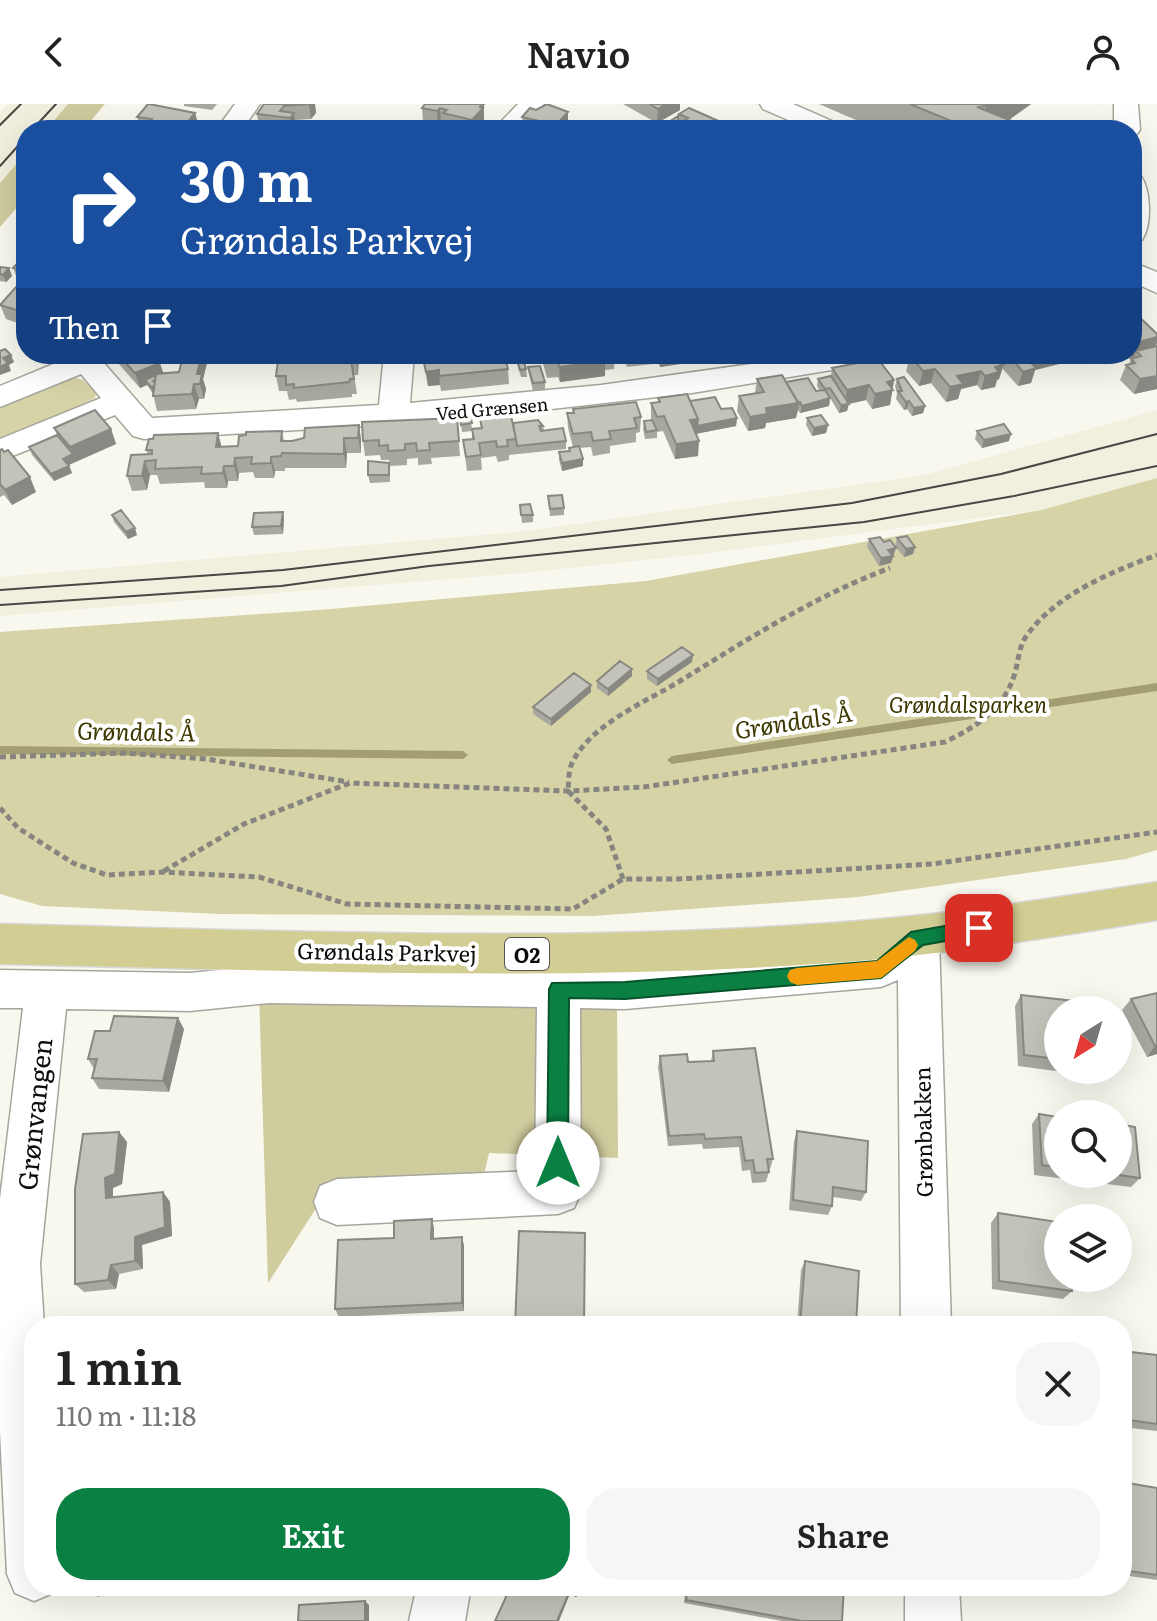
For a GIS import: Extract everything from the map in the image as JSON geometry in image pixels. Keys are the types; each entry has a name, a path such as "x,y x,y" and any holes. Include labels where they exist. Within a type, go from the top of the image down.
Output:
{"main road":[{"name":"Grøndals Parkvej","path":"0,944 565,955 918,937 1157,901"}],"street":[{"path":"516,120 532,104"},
{"path":"746,104 788,120"},
{"path":"772,104 798,120"},
{"name":"Ved Grænsen","path":"0,397 68,364"},
{"name":"Ved Grænsen","path":"89,364 144,429 393,417 562,402 809,364"},
{"path":"393,417 398,364"},
{"path":"0,451 120,401"},
{"name":"Grøndals Parkvej","path":"0,989 190,992 269,984 625,990 881,969 918,937"},
{"name":"Grønbakken","path":"918,937 926,1316"},
{"name":"Grønvangen","path":"24,1402 16,1264 47,989"},
{"path":"337,1202 558,1192 559,989"},
{"path":"437,1621 442,1596"},
{"path":"932,1596 933,1621"}],"path":[{"path":"0,757 124,753 192,758 350,783 568,791 644,787 945,742 978,726 1000,706 1014,678 1024,639 1040,621 1122,568 1157,555"},
{"path":"568,791 572,762 609,724 814,601 862,577 890,568"},
{"path":"162,872 244,824 350,783"},
{"path":"568,791 613,836 623,879"},
{"path":"0,808 18,828 73,863 107,875 162,872 259,877 347,904 573,909 623,879 678,879 932,864 1157,832"}],"shaded area":[{"path":"8,104 68,104 54,120 16,120 16,165 0,183 0,112"},
{"path":"68,104 105,104 91,120 54,120"},
{"path":"16,165 16,209 0,227 0,183"},
{"path":"1157,410 1157,478 1041,510 701,554 533,572 0,616 0,577 526,531 925,475"},
{"path":"259,992 617,996 618,1158 489,1153 481,1188 324,1196 268,1283"}],"green space":[{"path":"70,376 83,380 96,393 95,398 0,443 0,405"},
{"name":"Grøndalsparken","path":"1157,478 1157,850 1126,859 858,897 593,916 220,914 42,906 0,894 0,632 319,610 646,581 1041,510"}],"building":[{"path":"148,104 195,113 189,120 137,117"},
{"path":"264,104 310,104 284,106 280,111 294,113 290,118 257,114"},
{"path":"425,104 484,104 472,120 443,113 447,110 440,108 437,111 422,108"},
{"path":"547,104 568,112 561,120 522,117 530,108 536,110"},
{"path":"910,104 989,104 977,107 1009,120 949,120"},
{"path":"689,108 716,120 685,120 688,118 679,114"},
{"path":"0,267 9,268 3,275 0,274"},
{"path":"16,287 16,310 0,305"},
{"path":"1142,320 1157,334 1157,337 1142,341"},
{"path":"1157,346 1157,376 1140,379 1126,365 1142,364 1142,350"},
{"path":"5,349 11,355 3,358 8,363 0,367 0,351"},
{"path":"126,364 158,364 135,373"},
{"path":"181,364 200,364 197,374 202,374 200,384 194,384 192,394 153,396 156,374 179,372"},
{"path":"278,364 352,364 354,379 294,388 294,384 286,385 286,376 276,376"},
{"path":"424,364 507,364 508,369 439,376 439,370 426,372"},
{"path":"882,364 894,380 887,382 893,390 875,394 869,385 847,390 832,368"},
{"path":"917,364 1004,364 995,367 999,372 985,376 981,371 957,376 963,384 950,387 935,369 923,371"},
{"path":"1016,364 1032,364 1036,368 1023,372"},
{"path":"540,366 545,382 533,383 528,367"},
{"path":"156,375 154,386 151,387 145,380"},
{"path":"782,375 798,403 766,408 767,414 750,417 739,396 764,392 757,379"},
{"path":"831,376 849,404 841,405 830,388 825,389 818,379"},
{"path":"904,377 925,406 914,408 898,391 902,391 897,379"},
{"path":"808,378 816,391 825,390 830,398 802,406 786,382"},
{"path":"687,394 698,419 690,420 699,441 676,444 664,416 657,417 651,403 660,402 658,398"},
{"path":"715,397 721,409 732,408 737,418 697,426 698,419 690,401"},
{"path":"636,402 641,417 634,418 637,428 609,431 611,439 593,441 591,432 573,434 567,413 574,413 573,409"},
{"path":"95,410 111,429 70,447 54,428"},
{"path":"470,415 472,423 461,425 460,416"},
{"path":"821,415 828,425 814,428 807,418"},
{"path":"511,416 516,439 507,440 508,446 497,447 496,441 479,443 481,455 466,457 463,440 474,439 472,429 482,428 480,419"},
{"path":"457,418 459,441 429,443 430,450 417,451 416,443 405,444 405,450 388,451 388,445 379,446 379,440 363,441 362,422"},
{"path":"538,420 543,426 539,426 541,431 563,428 566,441 517,446 513,423"},
{"path":"652,420 657,430 646,432 644,421"},
{"path":"1004,424 1011,434 984,440 977,431"},
{"path":"359,425 358,438 344,438 344,454 282,453 281,456 271,457 271,463 251,464 252,457 235,458 234,466 224,466 223,473 201,474 202,467 155,469 156,460 145,461 142,476 127,476 131,455 152,454 152,450 146,450 149,439 153,439 154,435 218,433 216,447 238,446 239,436 246,435 246,432 282,431 281,441 292,441 304,438 305,428"},
{"path":"57,435 73,454 63,459 69,466 51,474 29,447"},
{"path":"579,446 583,459 562,463 559,452"},
{"path":"2,449 4,452 8,450 30,477 5,490 0,484"},
{"path":"368,461 389,463 389,475 368,475"},
{"path":"562,495 564,508 550,509 548,496"},
{"path":"530,504 533,515 521,515 520,505"},
{"path":"121,510 135,528 126,532 112,515"},
{"path":"283,512 281,526 252,527 254,513"},
{"path":"907,536 915,547 906,549 897,538"},
{"path":"880,537 884,542 890,540 896,548 888,550 893,556 881,558 869,539"},
{"path":"682,647 693,655 658,679 647,671"},
{"path":"620,661 632,669 608,689 597,681"},
{"path":"574,673 591,685 551,719 533,707"},
{"path":"1157,993 1157,1045 1155,1046 1132,999"},
{"path":"1021,995 1044,998 1044,1057 1024,1055"},
{"path":"114,1016 178,1018 163,1081 92,1078 97,1059 88,1059 95,1031 110,1031"},
{"path":"755,1048 773,1159 767,1159 769,1172 755,1173 753,1160 745,1161 741,1137 705,1139 704,1134 669,1136 660,1056 687,1054 688,1062 714,1061 713,1051"},
{"path":"1039,1114 1044,1115 1042,1165"},
{"path":"1132,1126 1135,1127 1140,1178 1132,1177"},
{"path":"797,1131 868,1141 866,1192 833,1187 832,1206 793,1200"},
{"path":"119,1132 115,1174 105,1178 106,1198 163,1192 165,1227 135,1237 135,1261 111,1265 108,1280 75,1284 75,1189 83,1134"},
{"path":"998,1213 1044,1220 1044,1287 999,1281"},
{"path":"432,1219 431,1239 462,1237 462,1303 335,1309 338,1240 394,1238 394,1221"},
{"path":"519,1231 585,1233 584,1316 515,1316"},
{"path":"805,1261 859,1271 857,1316 801,1316"},
{"path":"1132,1352 1157,1355 1157,1424 1132,1420"},
{"path":"1132,1484 1157,1488 1157,1575 1132,1571"},
{"path":"506,1596 568,1596 557,1621 495,1621"},
{"path":"687,1596 843,1596 842,1621 802,1621 686,1600"},
{"path":"365,1601 365,1621 298,1621 299,1605"}],"waterway":[{"name":"Grøndals Å","path":"672,760 1157,687"},
{"name":"Grøndals Å","path":"0,750 463,755"}],"tram line":[{"path":"0,125 21,104"},
{"path":"41,120 56,104"},
{"path":"0,166 16,148"},
{"path":"0,590 283,570 852,503 1001,474 1157,434"},
{"path":"0,605 281,586 429,566 864,522 1014,496 1157,466"}],"slow traffic":[{"path":"797,976 881,969 909,945"}],"route":[{"path":"558,1163 559,989 625,990 881,969 918,937 979,928"}]}
